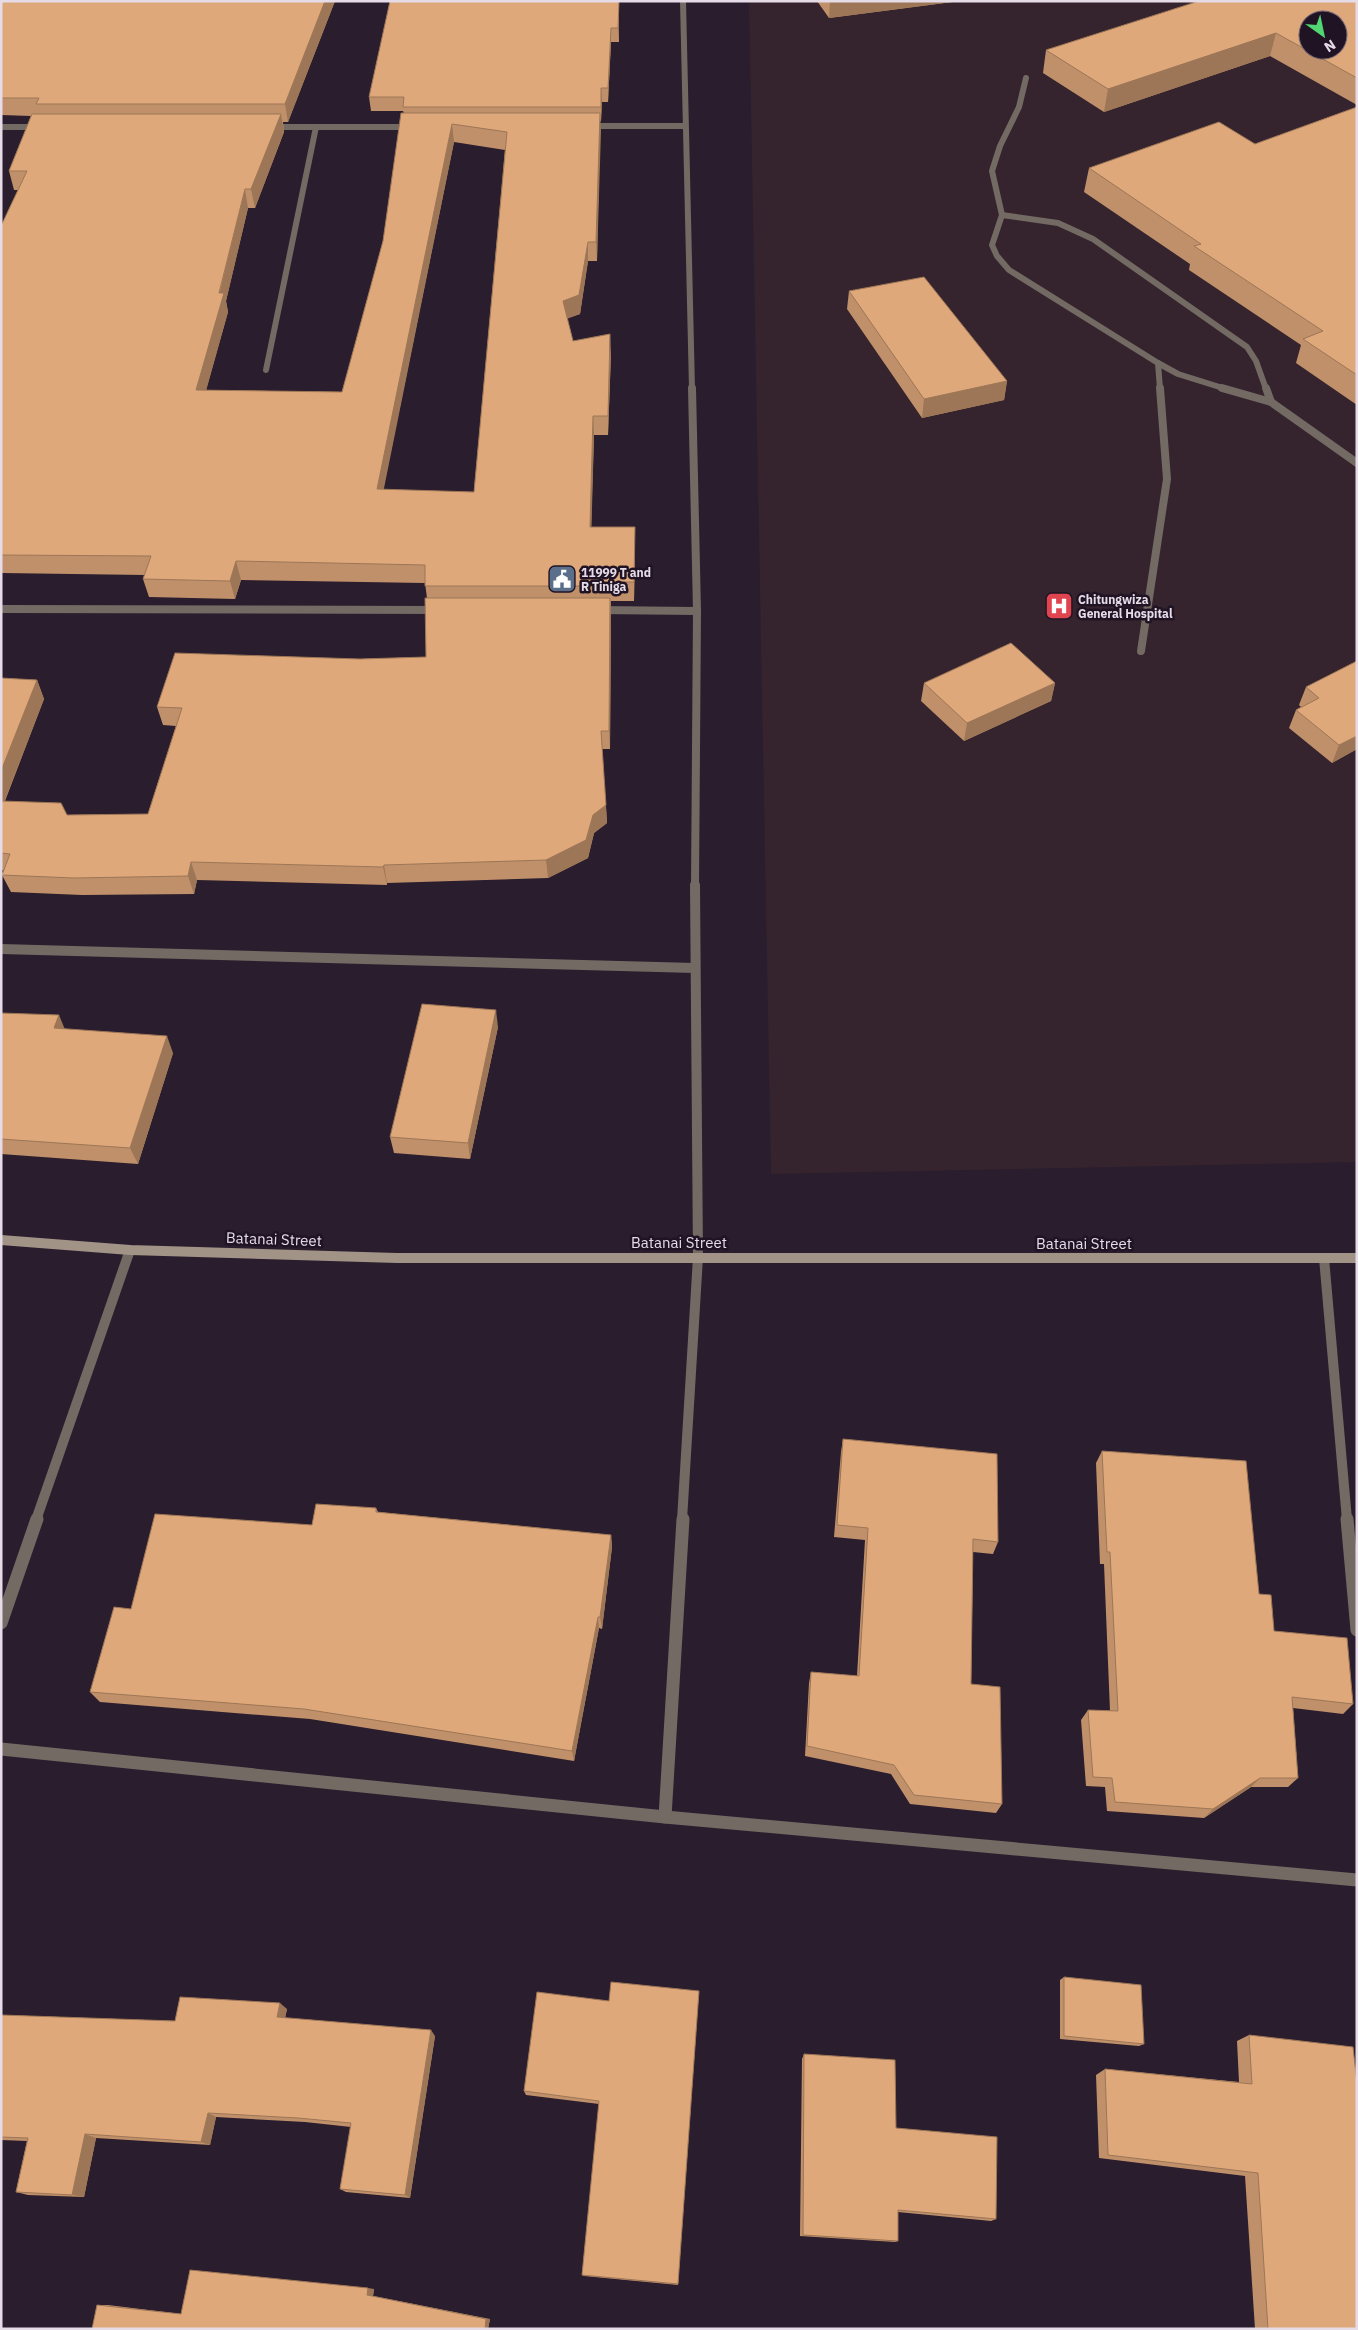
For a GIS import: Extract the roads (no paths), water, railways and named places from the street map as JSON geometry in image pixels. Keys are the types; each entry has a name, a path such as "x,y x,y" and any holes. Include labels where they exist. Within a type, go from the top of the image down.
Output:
{"street":[{"path":"664,1817 698,1257 695,968 697,611 682,1"},
{"path":"1026,78 1019,107 1000,146 992,171 1002,215 992,245 997,256 1009,270 1178,374 1271,402 1357,463"},
{"path":"585,126 684,126"},
{"path":"1,127 50,127"},
{"path":"266,127 415,127"},
{"path":"266,370 316,127"},
{"path":"1002,215 1058,223 1101,244 1247,347 1256,361 1271,402"},
{"path":"1140,651 1167,479 1158,363"},
{"path":"1,609 448,610"},
{"path":"588,610 697,611"},
{"path":"1,949 695,968"},
{"name":"Batanai Street","path":"1,1240 130,1250 397,1258 1357,1258"},
{"path":"1,1623 130,1250"},
{"path":"1324,1258 1357,1630"},
{"path":"1,1749 664,1817 1357,1880"}],"place":[{"name":"11999 T and R Tiniga","path":"562,579"},
{"name":"Chitungwiza General Hospital","path":"1059,606"}]}
